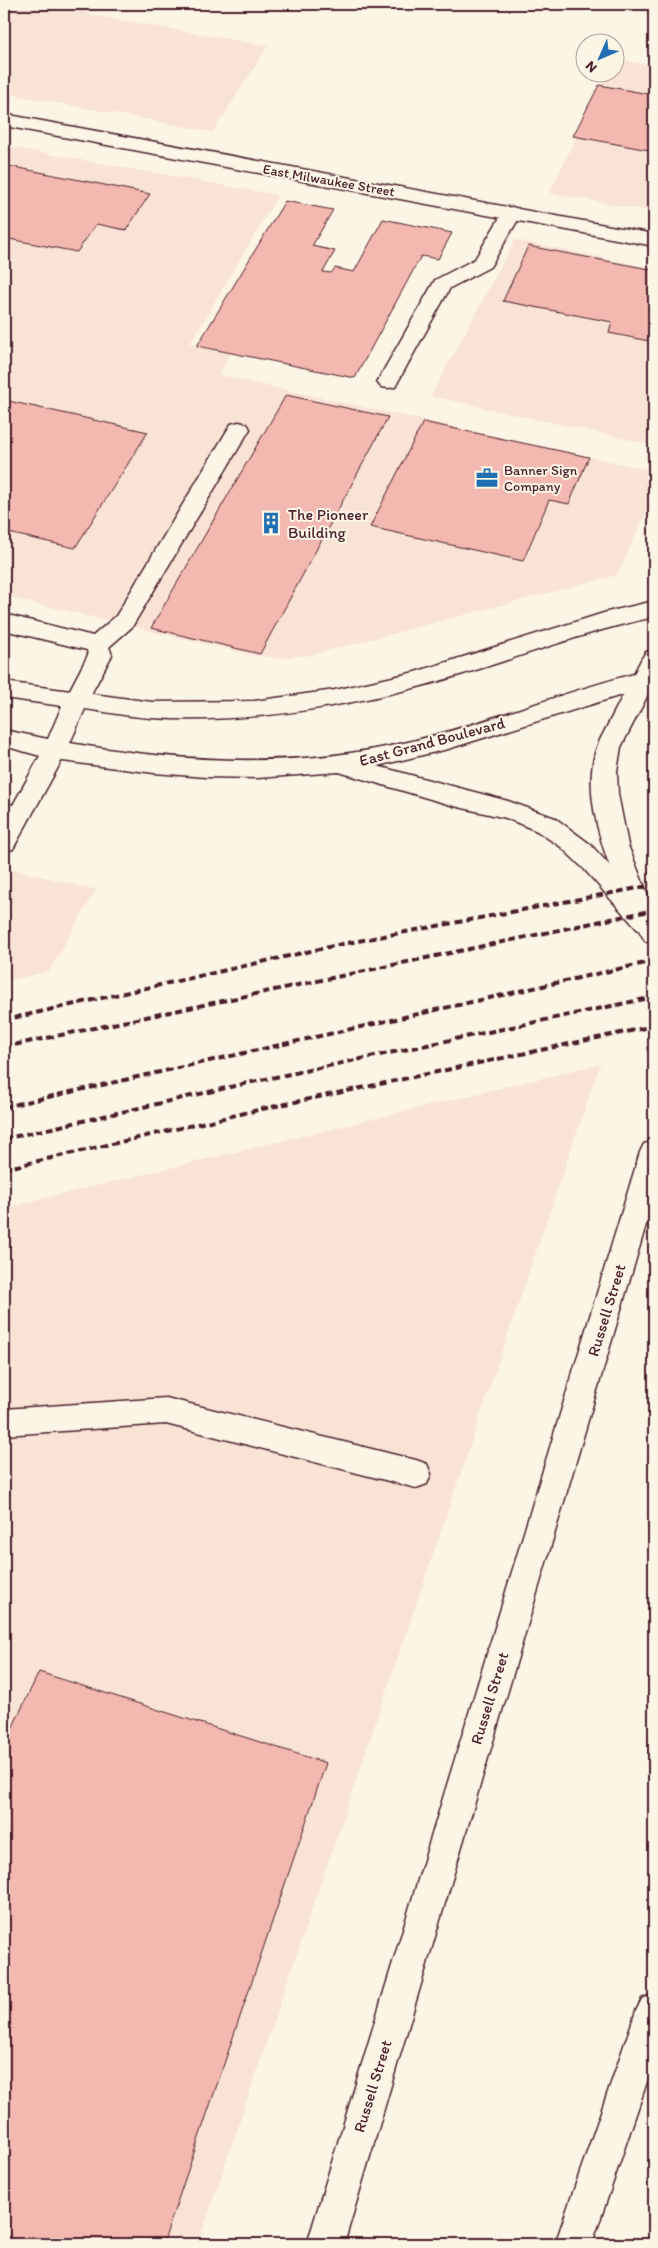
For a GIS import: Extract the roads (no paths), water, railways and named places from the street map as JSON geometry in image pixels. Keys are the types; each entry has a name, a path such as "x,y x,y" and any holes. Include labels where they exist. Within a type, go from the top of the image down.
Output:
{"main road":[{"name":"East Milwaukee Street","path":"4,120 654,240"},
{"path":"388,382 442,284 483,263 512,213"},
{"path":"97,646 124,621 239,429"},
{"path":"4,690 76,701 162,710 254,708 335,698 418,679 615,617 654,609"},
{"path":"4,622 97,646"},
{"path":"4,843 12,814 56,751 76,701 100,655 97,646"},
{"path":"650,928 623,866 607,813 604,775 608,749 651,671"},
{"name":"East Grand Boulevard","path":"4,738 56,751 134,762 223,769 343,765 407,752 651,671"},
{"path":"343,765 455,797 514,811 558,831 574,845 650,928"},
{"name":"Russell Street","path":"325,2244 654,1152"},
{"path":"4,1422 166,1411 416,1474"},
{"path":"573,2244 654,2011"}],"railway":[{"path":"4,1020 342,944 654,885"},
{"path":"4,1047 654,910"},
{"path":"4,1107 654,961"},
{"path":"4,1139 252,1082 654,997"},
{"path":"4,1169 262,1109 654,1026"}],"place":[{"name":"Banner Sign Company","path":"487,478"},
{"name":"The Pioneer Building","path":"271,523"}]}
